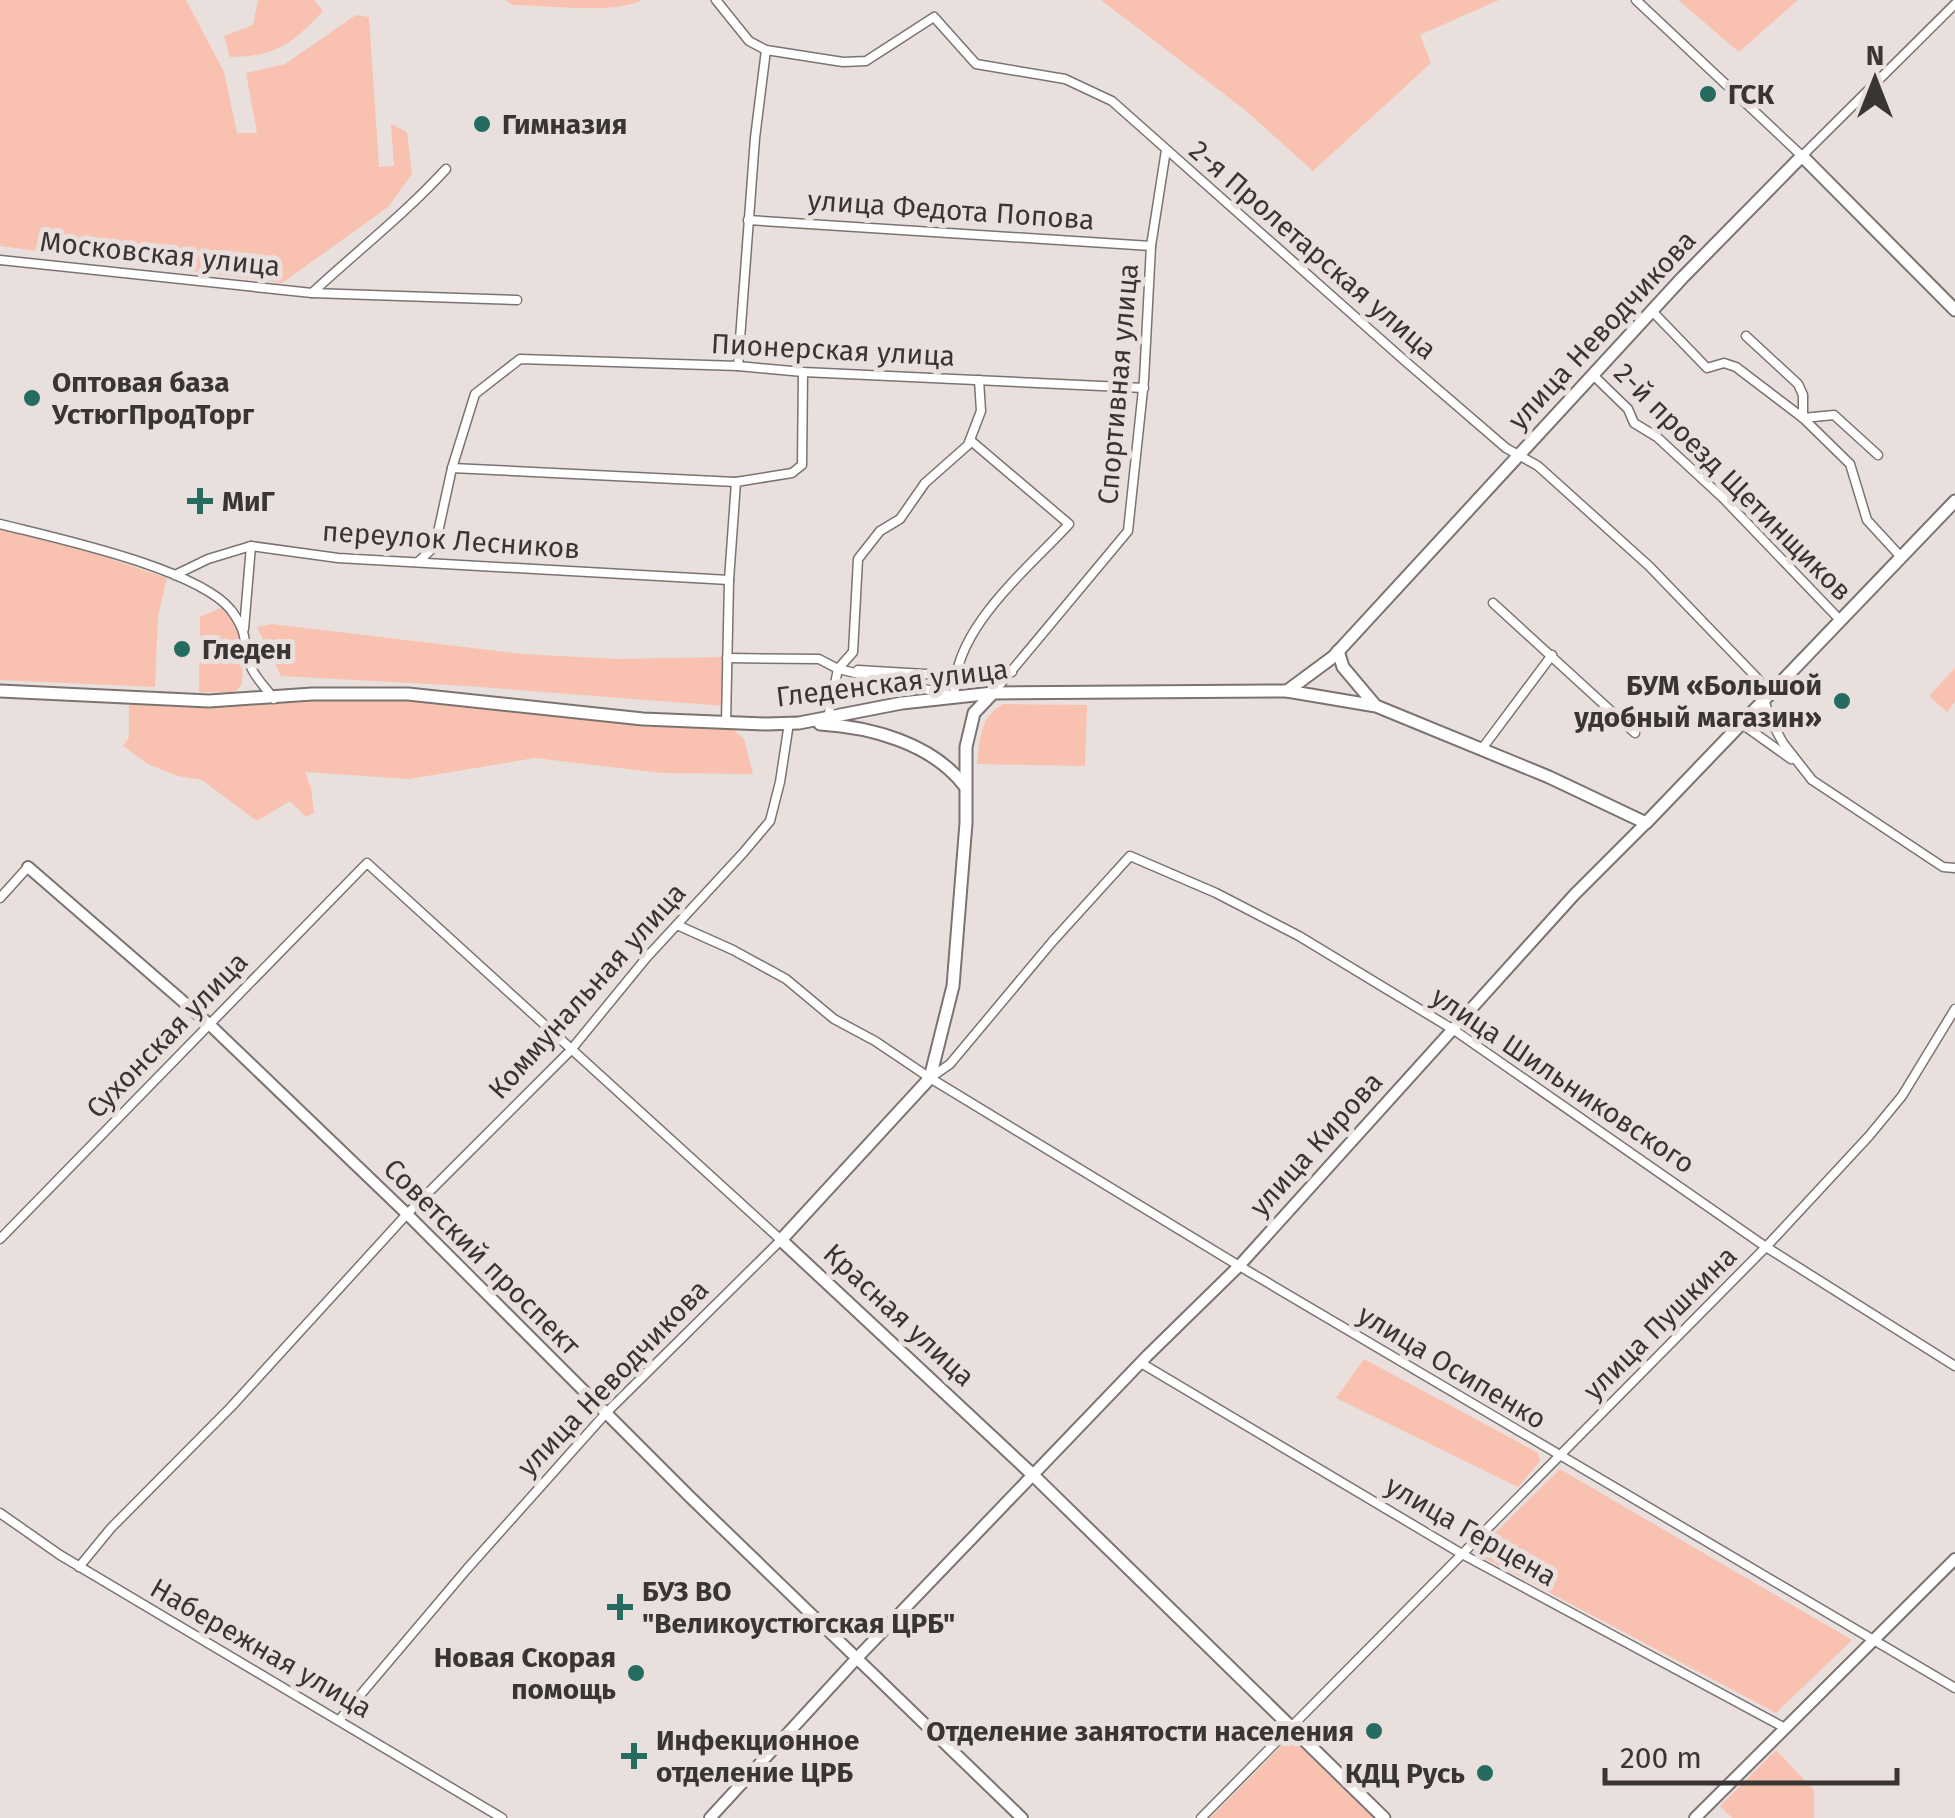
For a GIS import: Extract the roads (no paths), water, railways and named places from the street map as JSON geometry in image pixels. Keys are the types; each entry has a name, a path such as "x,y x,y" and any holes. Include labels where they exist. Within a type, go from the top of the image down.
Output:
{"main road":[{"path":"1802,156 1955,310"},
{"name":"улица Неводчикова","path":"1287,691 1338,651 1652,311 1802,156"},
{"name":"улица Кирова","path":"1646,823 1955,501"},
{"path":"1338,651 1343,667 1376,706"},
{"name":"Гледенская улица","path":"0,691 129,700 408,694 643,719 726,723 794,723 993,693 1287,691 1376,706 1646,823"},
{"name":"улица Неводчикова","path":"781,1240 930,1078 954,986 969,726 982,702 993,693"},
{"path":"794,723 834,725 892,738 942,762 964,785"},
{"name":"Красная улица","path":"781,1240 1034,1476 1384,1818"}],"street":[{"path":"716,0 749,41 766,50 760,75 738,366"},
{"path":"1636,0 1802,156"},
{"name":"улица Неводчикова","path":"1802,156 1955,4"},
{"name":"2-я Пролетарская улица","path":"766,50 843,62 866,61 934,17 976,64 1064,79 1092,89 1130,114 1166,150 1518,457 1538,466 1649,566 1758,679 1774,726 1812,780 1943,867 1955,868"},
{"name":"Спортивная улица","path":"993,693 1128,531 1144,388 1151,246 1166,150"},
{"name":"Московская улица","path":"0,260 312,293 417,200 446,169"},
{"name":"улица Федота Попова","path":"748,220 1151,246"},
{"path":"312,293 518,300"},
{"path":"1652,311 1706,368 1731,364 1803,418 1850,464 1867,520 1901,556"},
{"path":"1746,336 1798,384 1803,395 1803,418"},
{"name":"Пионерская улица","path":"452,468 475,394 520,360 738,366 1144,388"},
{"path":"418,562 435,546 452,468 736,482 792,474 802,466 803,372"},
{"name":"2-й проезд Щетинщиков","path":"1593,374 1628,409 1634,423 1657,436 1723,498 1841,621"},
{"path":"828,718 838,669 852,652 858,559 880,532 900,518 925,483 970,440 981,412 979,380"},
{"path":"1803,418 1834,414 1878,455"},
{"path":"727,658 819,659 838,669 955,696 957,675 971,632 1069,524 970,440"},
{"path":"726,723 736,482"},
{"path":"0,524 175,575 226,605 244,628"},
{"path":"251,546 244,628 251,667 274,699"},
{"name":"переулок Лесников","path":"175,575 208,558 251,546 338,558 729,580"},
{"path":"1493,603 1634,733"},
{"path":"1481,750 1552,655"},
{"path":"838,669 992,678 1012,672"},
{"name":"Коммунальная улица","path":"79,1567 111,1528 230,1407 407,1214 570,1051 770,821 794,723"},
{"name":"2-я Пролетарская улица","path":"1742,724 1796,762"},
{"name":"улица Кирова","path":"710,1818 857,1658 1239,1266 1574,895 1646,823"},
{"name":"улица Неводчикова","path":"930,1078 950,1064 1130,856"},
{"name":"улица Шильниковского","path":"1130,856 1216,893 1299,936 1454,1030 1766,1247 1955,1366"},
{"name":"Сухонская улица","path":"0,1239 367,863"},
{"name":"Красная улица","path":"367,863 781,1240"},
{"path":"0,898 28,867"},
{"name":"Советский проспект","path":"28,867 209,1024 1022,1818"},
{"path":"1943,867 1955,878"},
{"name":"улица Осипенко","path":"676,925 734,950 786,979 834,1020 1239,1266 1955,1688"},
{"name":"улица Пушкина","path":"1202,1818 1766,1247 1902,1096 1955,1009"},
{"name":"улица Неводчикова","path":"340,1719 607,1412 781,1240"},
{"name":"улица Герцена","path":"1141,1363 1462,1554 1785,1728"},
{"name":"Набережная улица","path":"0,1513 79,1567 502,1818"},
{"path":"1699,1816 1955,1559"}],"place":[{"name":"ГСК","path":"1708,94"},
{"name":"Гимназия","path":"482,124"},
{"name":"Оптовая база УстюгПродТорг","path":"32,398"},
{"name":"МиГ","path":"200,501"},
{"name":"Гледен","path":"182,649"},
{"name":"БУМ «Большой удобный магазин»","path":"1842,701"},
{"name":"БУЗ ВО \"Великоустюгская ЦРБ\"","path":"620,1607"},
{"name":"Новая Скорая помощь","path":"636,1673"},
{"name":"Отделение занятости населения","path":"1374,1731"},
{"name":"Инфекционное отделение ЦРБ","path":"634,1756"},
{"name":"КДЦ Русь","path":"1485,1773"}]}
